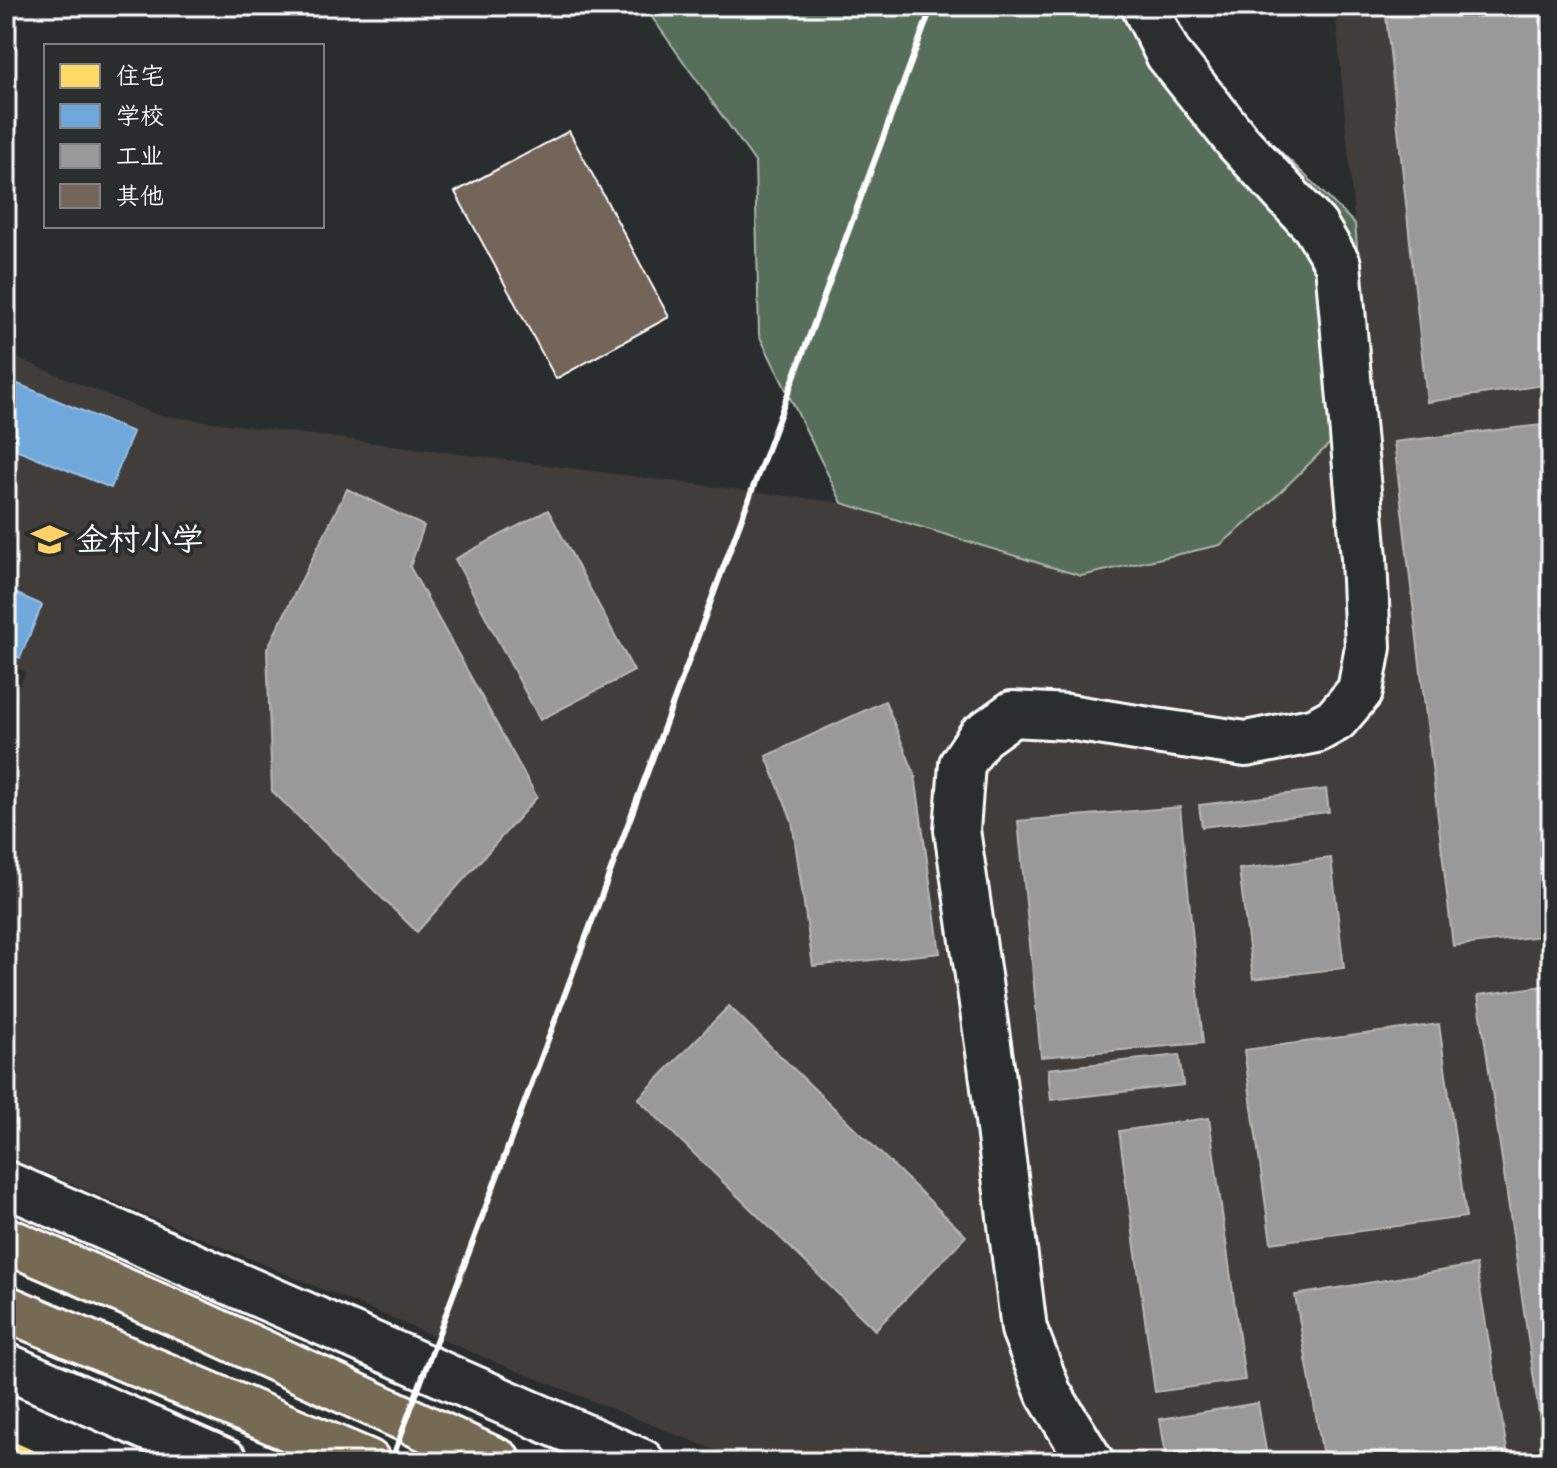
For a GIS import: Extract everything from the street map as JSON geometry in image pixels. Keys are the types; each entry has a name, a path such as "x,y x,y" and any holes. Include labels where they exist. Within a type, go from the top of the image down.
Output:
{"main road":[{"path":"6,1240 202,1325 499,1462"},
{"path":"6,1308 368,1462"}],"street":[{"path":"1091,1462 1049,1394 1024,1329 992,1072 957,830 962,764 980,737 1012,714 1068,717 1246,744 1316,730 1336,719 1360,691 1368,647 1364,558 1338,264 1315,226 1238,142 1168,54 1144,6"},
{"path":"6,1184 642,1462"},
{"path":"6,1366 165,1450 226,1462"}],"shaded area":[{"path":"1335,6 1551,6 1551,1462 745,1462 498,1363 6,1156 6,712 26,672 6,663 6,354 157,415 842,503 1081,576 1220,545 1263,509 1371,403"}],"green space":[{"path":"644,6 1131,6 1355,224 1371,403 1263,509 1220,545 1081,576 842,503 759,335 755,162"}],"building: 住宅":[{"path":"7,1440 46,1457 44,1462 6,1462"}],"building: 学校":[{"path":"6,379 133,432 111,488 6,445"},
{"path":"6,589 42,605 20,658 6,652"}],"building: 工业":[{"path":"1385,6 1551,6 1551,384 1427,402"},
{"path":"1551,424 1551,935 1453,946 1394,442"},
{"path":"347,489 424,526 410,567 537,797 417,932 272,791 267,649"},
{"path":"548,510 634,671 540,720 455,559"},
{"path":"885,701 915,775 940,953 813,966 792,821 766,756"},
{"path":"1326,789 1329,812 1202,827 1199,805"},
{"path":"1180,807 1203,1043 1041,1057 1018,821"},
{"path":"1331,858 1344,968 1253,979 1239,869"},
{"path":"1551,985 1551,1462 1546,1462 1478,995"},
{"path":"729,1006 966,1236 875,1330 638,1099"},
{"path":"1439,1024 1466,1217 1271,1243 1244,1050"},
{"path":"1179,1055 1183,1085 1051,1100 1048,1069"},
{"path":"1209,1118 1245,1380 1155,1392 1119,1131"},
{"path":"1476,1265 1509,1462 1324,1462 1295,1295"},
{"path":"1258,1403 1268,1462 1167,1462 1160,1419"}],"building: 其他":[{"path":"569,131 669,317 556,379 455,192"}],"railway":[{"path":"391,1462 932,6"}],"place":[{"name":"金村小学","path":"50,539"}]}
